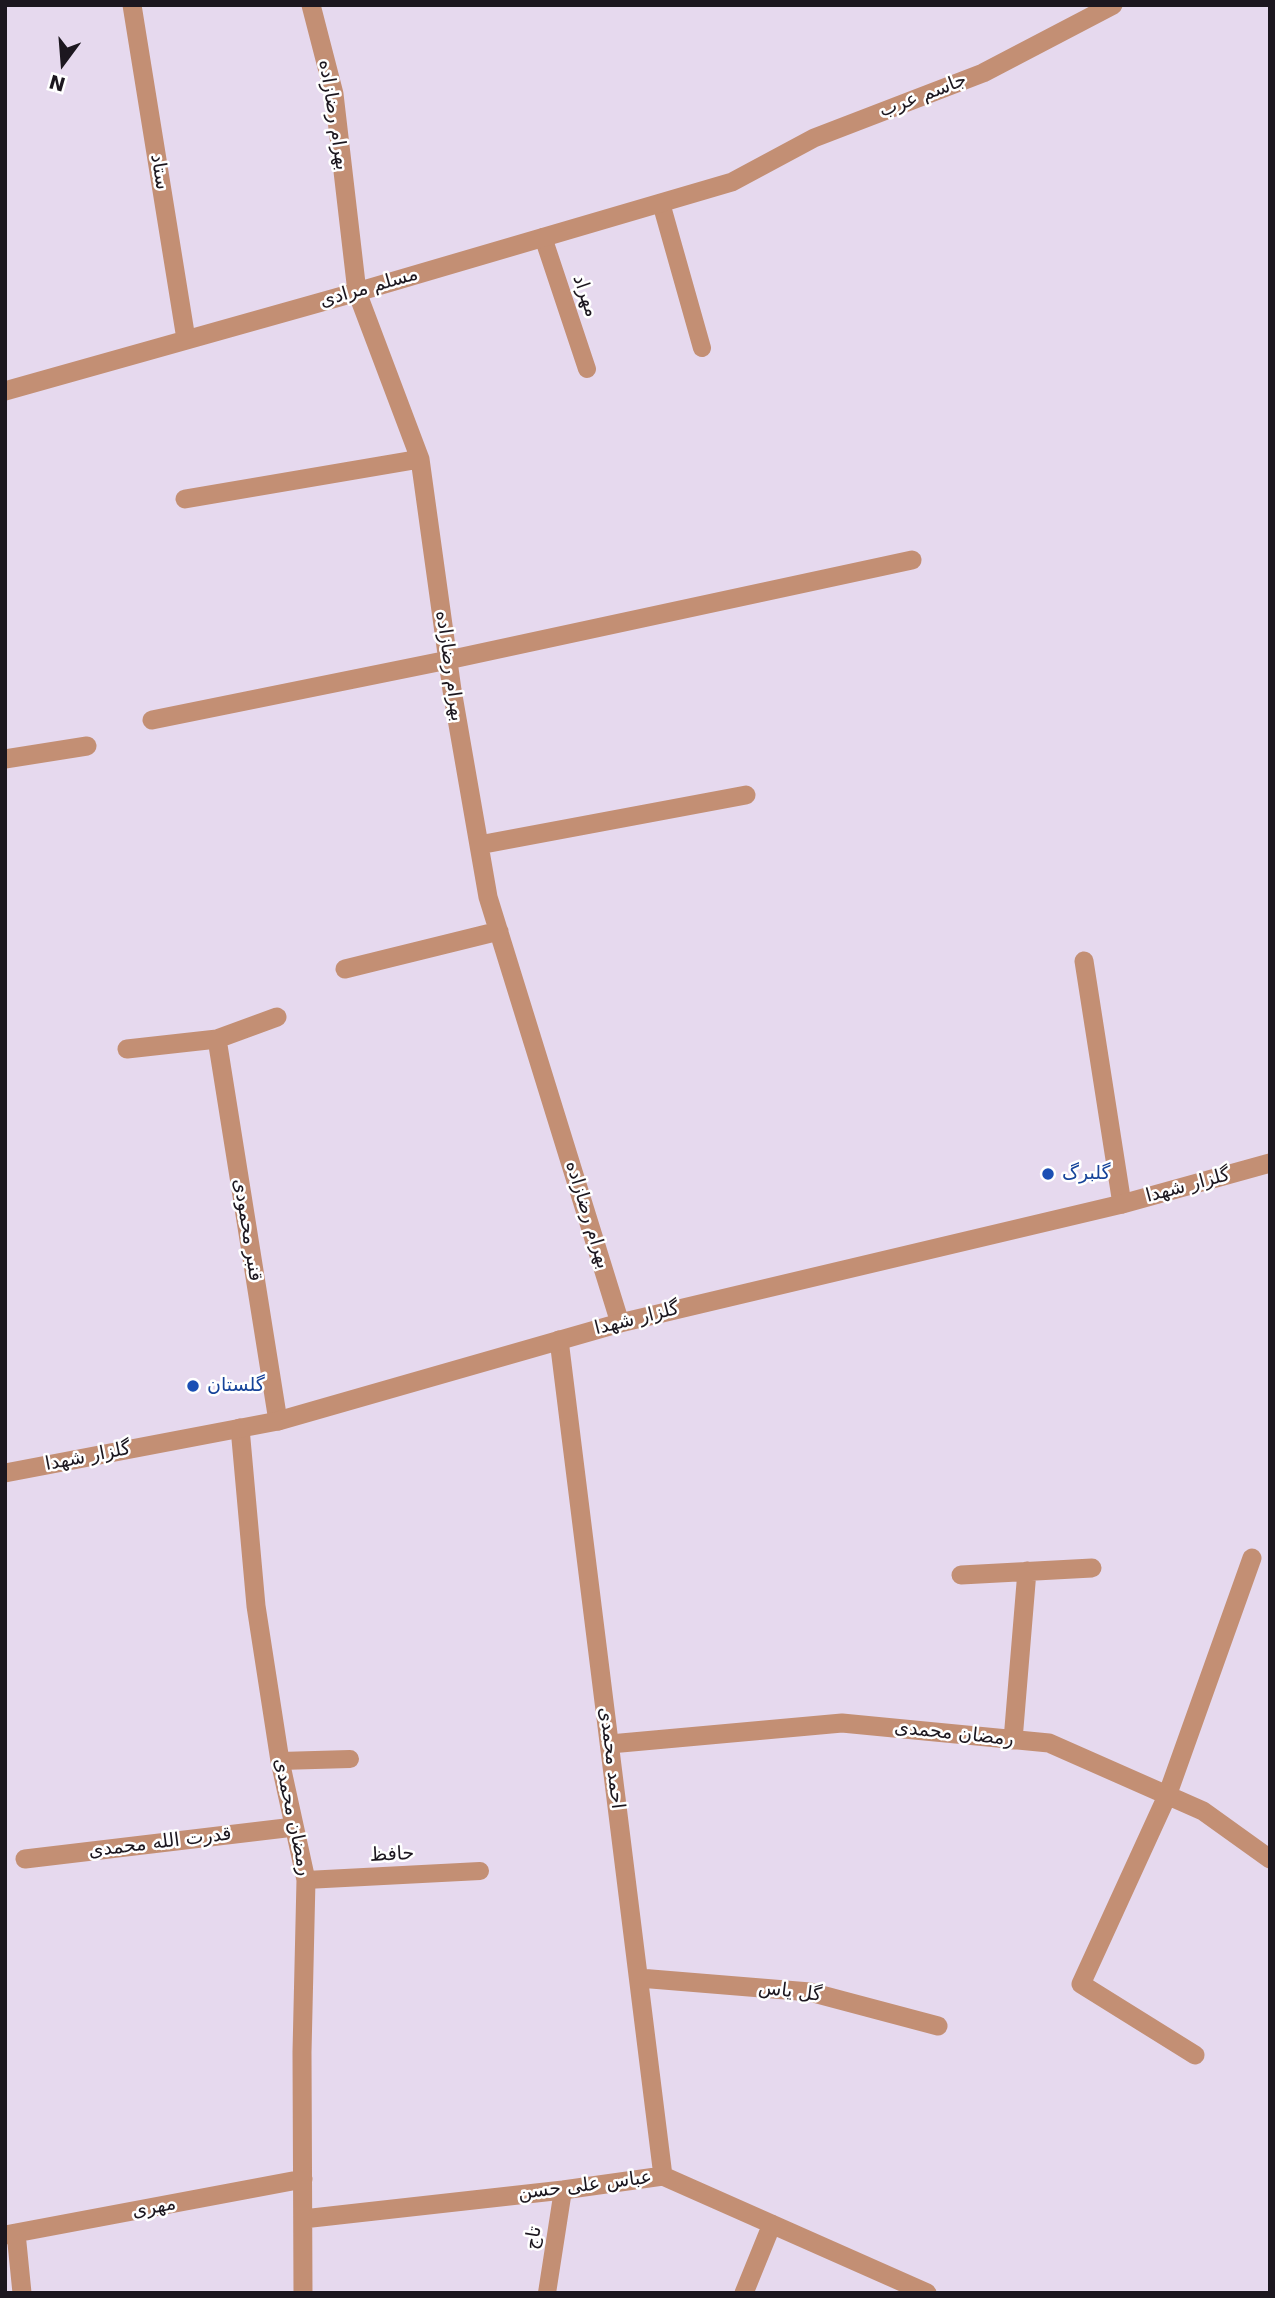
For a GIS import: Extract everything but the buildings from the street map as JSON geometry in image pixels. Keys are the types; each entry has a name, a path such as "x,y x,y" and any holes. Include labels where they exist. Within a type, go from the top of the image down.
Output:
{"street":[{"name":"ستاد","path":"132,5 186,339"},
{"name":"بهرام رضازاده","path":"311,5 334,94 356,292 420,458 448,660 488,897 620,1322"},
{"name":"جاسم عرب","path":"732,182 814,138 983,73 1113,5"},
{"name":"مسلم مرادی","path":"5,391 732,182"},
{"path":"185,499 420,458"},
{"path":"152,720 448,660 912,560"},
{"path":"5,759 87,746"},
{"path":"479,845 746,795"},
{"path":"345,968 499,931"},
{"path":"1084,961 1122,1204"},
{"path":"127,1049 217,1039 278,1017"},
{"name":"قنبر محمودی","path":"217,1039 278,1421"},
{"name":"گلزار شهدا","path":"5,1473 278,1421 620,1322 1122,1204 1270,1163"},
{"name":"احمد محمدی","path":"559,1340 663,2176"},
{"name":"رمضان محمدی","path":"240,1428 256,1606 280,1761 306,1880 302,2052 303,2293"},
{"path":"1195,2055 1081,1984 1167,1796 1252,1558"},
{"path":"961,1575 1092,1567"},
{"path":"1013,1740 1027,1571"},
{"name":"رمضان محمدی","path":"610,1744 842,1723 1049,1744 1203,1811 1270,1860"},
{"name":"قدرت الله محمدی","path":"25,1859 294,1827"},
{"name":"گل یاس","path":"639,1978 810,1992 938,2026"},
{"name":"عباس علی حسن","path":"303,2219 564,2190 663,2176 927,2293"},
{"name":"مهری","path":"10,2234 303,2179"},
{"path":"744,2293 772,2224"},
{"path":"10,2234 22,2293"}],"lane":[{"path":"661,203 702,348"},
{"name":"مهراد","path":"543,237 587,369"},
{"path":"280,1761 351,1759"},
{"name":"حافظ","path":"306,1880 480,1871"},
{"name":"تاج","path":"547,2293 564,2190"}],"place":[{"name":"گلبرگ","path":"1048,1174"},
{"name":"گلستان","path":"193,1386"}]}
